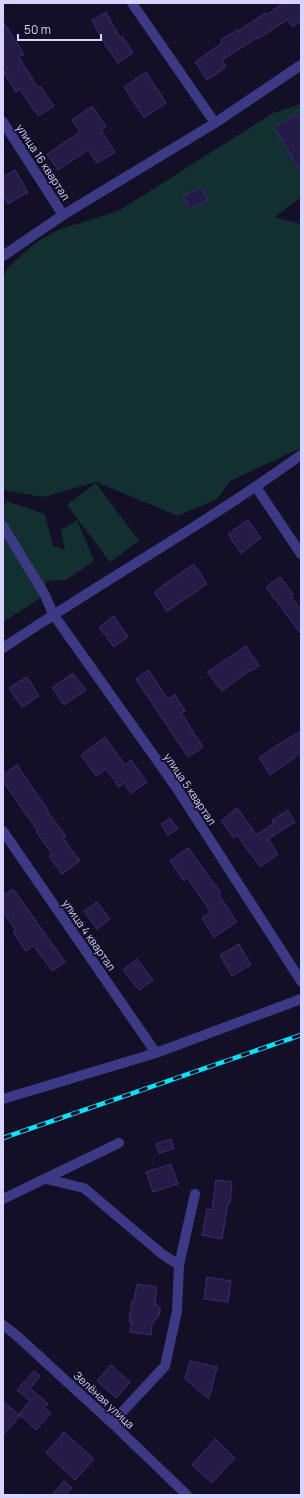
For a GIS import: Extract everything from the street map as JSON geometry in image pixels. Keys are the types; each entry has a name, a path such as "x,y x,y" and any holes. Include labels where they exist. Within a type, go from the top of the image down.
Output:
{"street":[{"path":"132,3 215,123"},
{"path":"3,256 64,215 215,123 301,65"},
{"name":"улица 16 квартал","path":"3,122 64,215"},
{"path":"3,648 53,614 256,487 301,455"},
{"path":"256,487 301,554"},
{"name":"улица 5 квартал","path":"3,526 45,595 53,614 176,787 301,981"},
{"name":"улица 4 квартал","path":"3,830 156,1053"},
{"path":"3,1099 156,1053 301,999"},
{"path":"3,1199 119,1143"},
{"path":"46,1179 84,1188 162,1254 179,1265"},
{"path":"112,1423 165,1366 177,1311 179,1265 195,1194"},
{"name":"Зелёная улица","path":"3,1325 16,1335 112,1423 187,1495"}],"green space":[{"path":"301,104 301,197 275,217 301,224 301,448 230,481 217,499 178,516 96,482 43,497 3,490 3,278 9,266 38,241 58,230 120,210 273,113"},
{"path":"96,483 139,541 110,562 67,505"},
{"path":"6,501 45,514 53,546 65,550 61,530 77,520 94,561 66,580 46,581 45,595 3,622 3,509"}],"building":[{"path":"283,3 301,3 301,21 293,27 287,20 258,39 257,38 222,60 226,67 207,80 195,62 222,43 221,40 266,13 267,15"},
{"path":"106,12 120,38 122,36 133,53 118,63 106,46 92,20"},
{"path":"3,22 24,54 19,57 38,88 40,86 54,106 38,116 20,89 16,92 3,71 7,68 3,62"},
{"path":"146,72 166,103 144,118 124,87"},
{"path":"92,106 106,126 101,130 115,152 97,163 88,150 58,170 47,154 80,132 72,120"},
{"path":"297,114 301,120 301,172 274,127"},
{"path":"15,170 28,192 8,204 3,196 3,177"},
{"path":"201,187 208,200 190,209 183,196"},
{"path":"248,520 261,538 241,553 228,534"},
{"path":"194,564 207,584 167,611 154,592"},
{"path":"280,577 293,594 291,596 301,609 301,634 266,587"},
{"path":"114,616 128,637 114,647 99,627"},
{"path":"246,646 259,666 251,671 250,670 222,691 207,672"},
{"path":"148,670 168,699 175,695 185,711 181,713 203,747 188,757 136,679"},
{"path":"73,673 86,690 64,705 52,688"},
{"path":"27,677 39,696 22,707 9,688"},
{"path":"301,731 301,753 270,775 259,758 277,745"},
{"path":"105,737 125,765 131,760 147,782 131,793 124,783 119,787 106,769 96,776 81,755"},
{"path":"17,765 48,810 47,811 66,836 63,838 80,861 62,874 49,856 52,854 36,832 37,830 3,781 3,775"},
{"path":"237,808 257,835 274,823 272,820 288,810 295,822 268,839 278,854 260,867 237,835 234,838 221,821"},
{"path":"170,818 178,829 168,835 161,824"},
{"path":"188,848 221,893 219,895 237,922 214,937 202,918 211,912 187,878 184,881 170,861"},
{"path":"13,889 65,962 52,971 34,946 26,951 13,932 16,930 3,912 3,896"},
{"path":"97,902 110,919 97,929 84,911"},
{"path":"239,944 251,965 232,976 220,955"},
{"path":"137,959 153,980 139,990 123,970"},
{"path":"171,1139 174,1149 159,1153 156,1144"},
{"path":"171,1164 178,1184 153,1192 146,1172"},
{"path":"216,1180 232,1182 230,1204 228,1203 222,1239 202,1235 207,1209 212,1210"},
{"path":"207,1277 231,1281 228,1302 204,1299"},
{"path":"137,1284 157,1287 155,1303 160,1308 160,1313 152,1324 151,1335 130,1332 132,1322 129,1322 132,1301 134,1302"},
{"path":"190,1361 217,1367 209,1399 185,1379"},
{"path":"111,1365 130,1382 116,1398 97,1381"},
{"path":"34,1371 40,1376 30,1388 48,1404 44,1408 51,1413 36,1430 19,1414 30,1401 17,1390"},
{"path":"3,1401 20,1416 3,1435"},
{"path":"64,1432 94,1459 75,1480 46,1453"},
{"path":"215,1439 235,1458 212,1483 192,1465"},
{"path":"64,1481 72,1488 66,1495 52,1495"}],"railway":[{"path":"3,1138 301,1035"}]}
